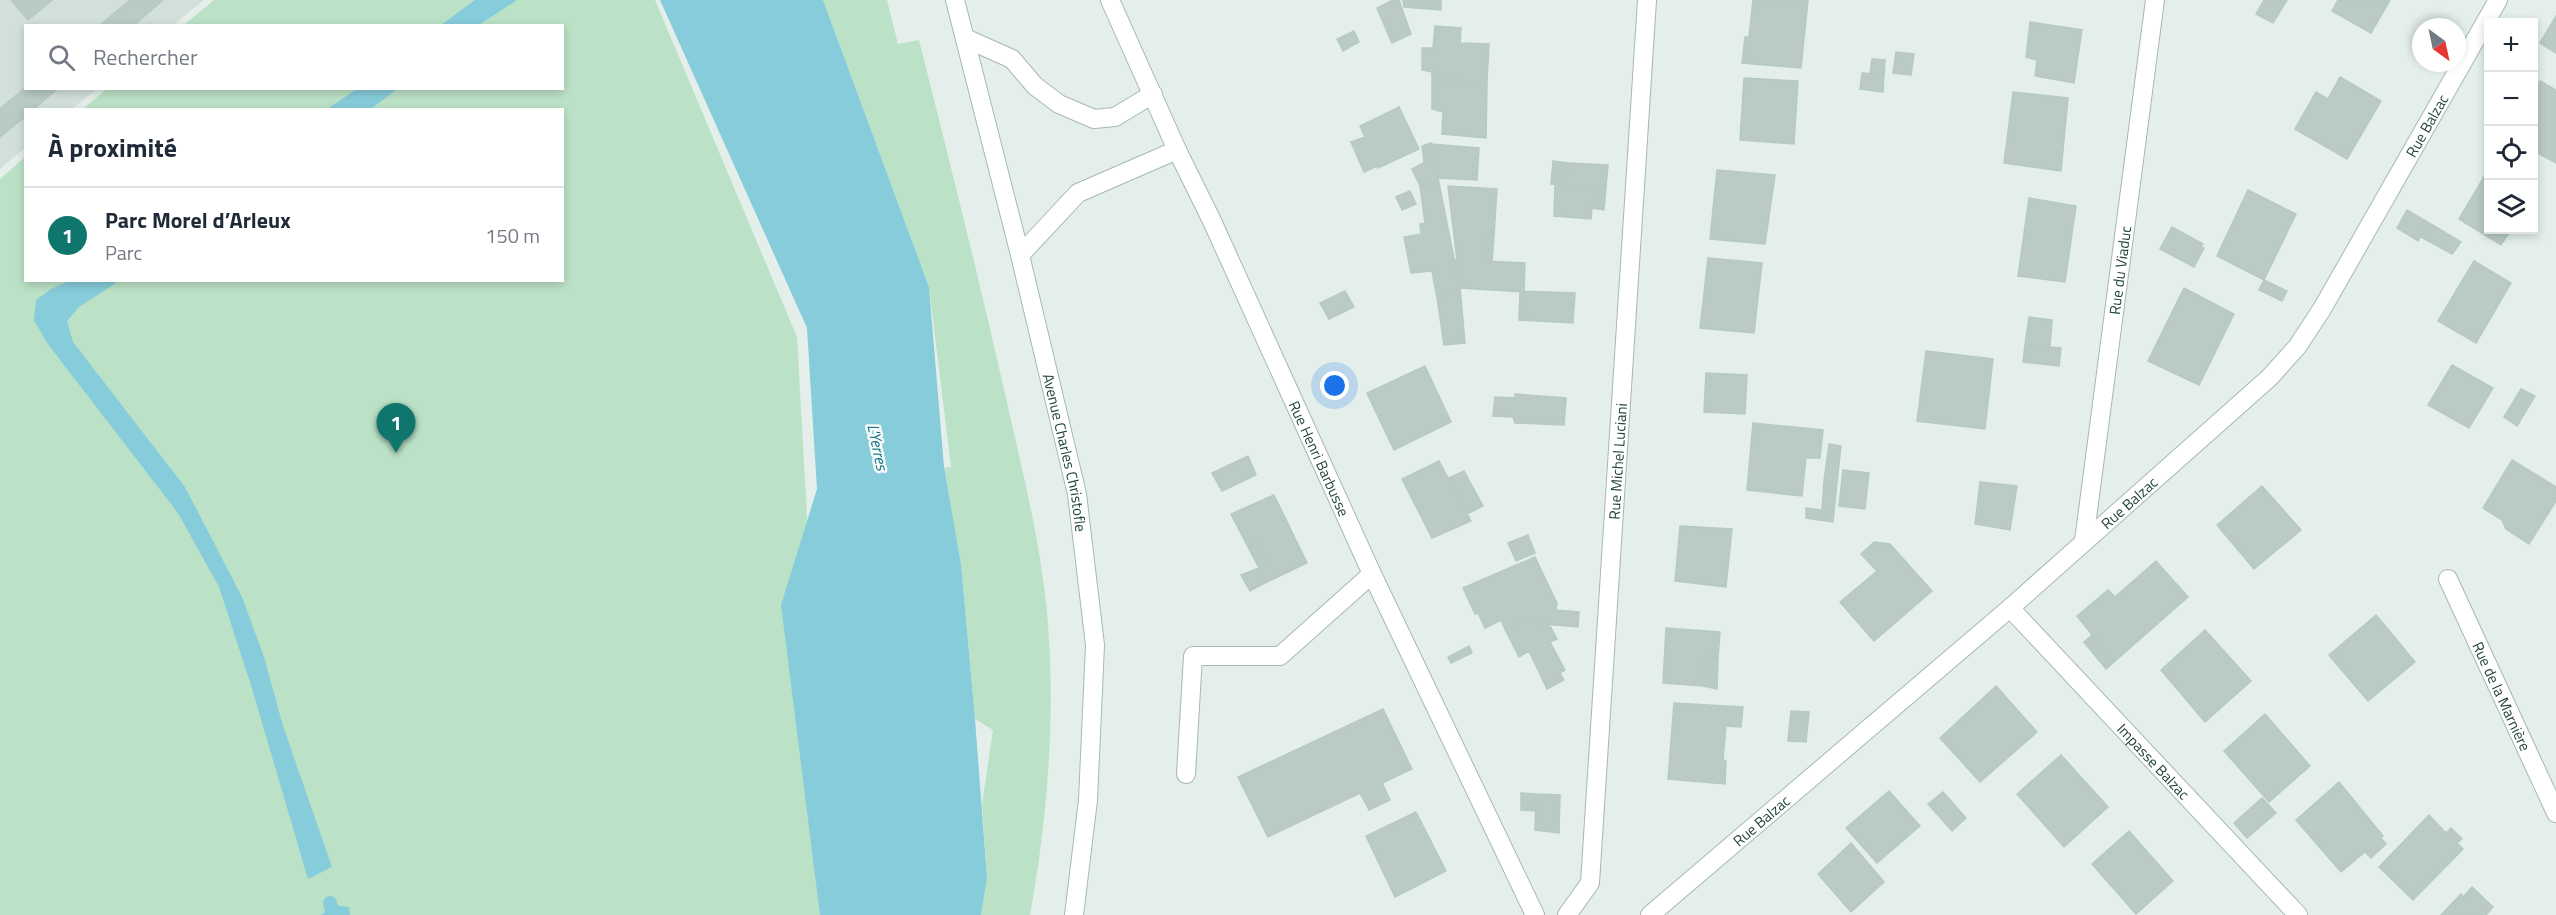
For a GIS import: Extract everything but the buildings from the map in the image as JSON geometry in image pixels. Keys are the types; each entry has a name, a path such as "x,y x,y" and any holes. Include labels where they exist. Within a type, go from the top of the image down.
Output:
{"street":[{"name":"Avenue Charles Christofle","path":"955,0 1020,255 1077,494 1095,645 1088,800 1074,915"},
{"name":"Rue Henri Barbusse","path":"1110,0 1372,574 1535,915"},
{"name":"Rue Michel Luciani","path":"1567,915 1590,883 1647,0"},
{"name":"Rue du Viaduc","path":"2084,541 2155,0"},
{"name":"Rue Balzac","path":"1650,915 2010,608 2269,378 2297,347 2322,309 2498,0"},
{"path":"964,38 1011,59 1035,86 1059,104 1094,119 1115,117 1153,94"},
{"path":"1020,255 1078,194 1177,150"},
{"path":"1186,774 1193,656 1280,656 1372,574"},
{"name":"Rue de la Marnière","path":"2448,579 2556,813"},
{"name":"Impasse Balzac","path":"2010,608 2298,915"}],"shaded area":[{"path":"0,0 204,0 174,24 24,24 24,90 96,90 73,108 24,108 24,149 0,169"}],"green space":[{"path":"214,0 655,0 797,337 814,643 824,915 0,915 0,179 24,158 24,282 564,282 564,108 84,108 106,90 564,90 564,24 185,24"},
{"path":"823,0 887,0 898,44 919,40 975,263 1018,451 1044,585 1051,688 1046,802 1030,915 981,915 987,878 982,804 993,730 975,719 961,564 944,468 951,467 929,287"}],"water":[{"path":"475,0 517,0 481,24 442,24"},
{"name":"L'Yerres","path":"660,0 823,0 929,287 944,467 961,564 975,719 987,878 981,915 820,915 781,605 817,489 807,328"},
{"path":"356,90 396,90 372,108 328,108"},
{"path":"67,282 117,282 79,307 67,321 73,342 185,487 242,597 264,657 283,726 332,867 308,879 250,682 219,587 178,513 47,343 34,320 36,300 51,289"},
{"path":"335,905 349,907 350,915 321,915"}],"waterway":[{"path":"330,903 333,915"}],"place":[{"name":"Parc Morel d’Arleux","path":"396,453"}]}
